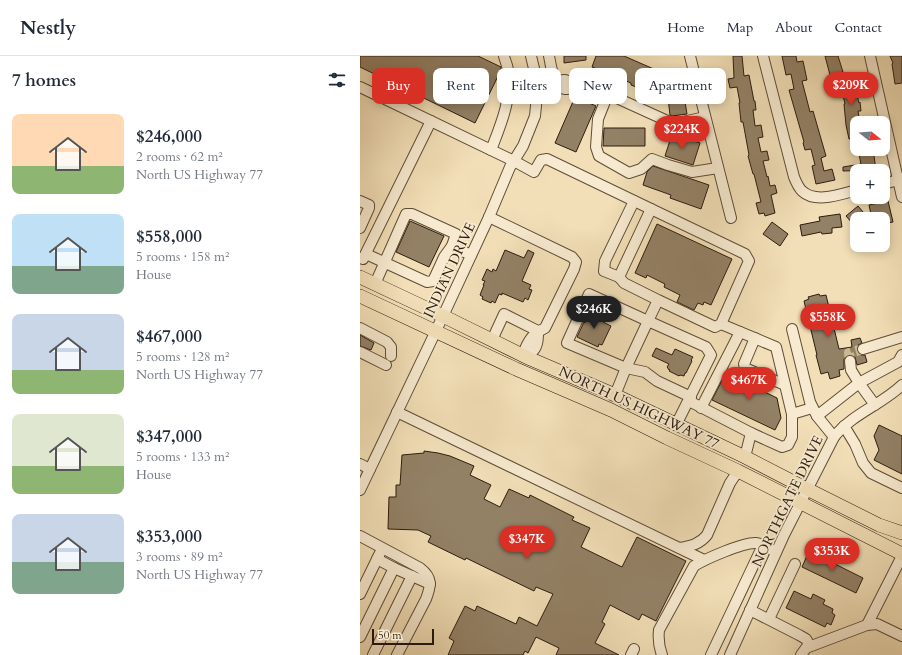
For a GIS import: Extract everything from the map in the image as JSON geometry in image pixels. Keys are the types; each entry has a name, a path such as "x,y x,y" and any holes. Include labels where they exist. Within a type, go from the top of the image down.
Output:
{"main road":[{"name":"NORTH US HIGHWAY 77","path":"360,276 526,356 615,395 745,457 807,490 879,525 901,530"},
{"name":"NORTH US HIGHWAY 77","path":"360,296 516,369 611,410 738,471 902,555"}],"street":[{"path":"491,150 505,116 508,97 508,70 504,56"},
{"name":"INDIAN DRIVE","path":"531,56 534,68"},
{"path":"549,56 552,68"},
{"path":"690,56 731,218"},
{"path":"763,56 797,185 807,194 820,198 850,192"},
{"path":"870,56 900,180 902,197"},
{"path":"360,87 534,172 541,160 547,159 746,254 749,261 721,324 715,327 624,283 619,277 604,270 605,261 634,201"},
{"path":"627,103 674,124 705,117"},
{"name":"INDIAN DRIVE","path":"360,490 489,217 510,167 523,146 534,116 536,104"},
{"path":"604,104 598,119 596,147 599,156 629,173 640,169 652,159 692,172 718,168"},
{"path":"375,284 385,262 406,214 412,214 456,234 452,246 444,257 433,281 428,282 385,262 363,256 431,121"},
{"path":"890,182 900,180"},
{"path":"360,201 369,204 370,208 360,228"},
{"path":"619,277 651,209"},
{"path":"489,217 572,257 576,262 545,328 538,331 530,338 525,349 526,356"},
{"path":"452,246 471,255"},
{"path":"676,425 690,399 711,355 706,347 589,294 579,315 567,342 626,368 645,372 690,399 701,408 751,434 782,447 788,445 792,438 792,414 776,347 721,324"},
{"path":"615,395 658,300"},
{"path":"492,340 504,314 538,331"},
{"path":"360,328 387,342 391,347 389,360 360,352"},
{"path":"792,329 810,402 814,412 834,437"},
{"path":"701,408 740,332"},
{"path":"863,349 902,337"},
{"path":"755,338 744,364 746,368 785,385"},
{"path":"792,414 814,412 859,382 898,362 902,355"},
{"path":"850,361 851,370 876,405"},
{"name":"NORTHGATE DRIVE","path":"730,655 776,552 834,437 854,418 876,405 902,386"},
{"path":"397,412 704,560"},
{"path":"844,426 855,444 863,463 871,473 902,488"},
{"path":"745,457 751,434"},
{"path":"360,464 370,469"},
{"path":"680,548 692,546 704,539 730,483 738,471"},
{"path":"360,536 427,573 430,590 396,655"},
{"path":"662,655 658,638 659,630 694,566 704,560 741,546 756,543 764,545 776,552"},
{"path":"711,655 764,545"},
{"path":"360,594 382,548"},
{"path":"867,625 902,555"},
{"path":"377,559 430,584"},
{"path":"769,619 795,564"},
{"path":"360,637 394,568"},
{"path":"373,655 412,576"},
{"path":"750,610 806,639 810,646"},
{"path":"801,655 806,648 810,646 867,625 877,624 902,636"}],"building":[{"path":"360,56 478,56 501,68 497,68 497,78 489,94 489,68 433,68 433,103 425,99 425,68 372,68 372,73 360,67"},
{"path":"564,56 586,56 586,60 564,63"},
{"path":"596,56 624,56 651,68 635,68 635,86 627,81 627,68 592,67"},
{"path":"733,56 742,56 744,76 749,75 755,101 756,110 753,110 755,126 761,125 763,137 758,138 761,152 767,151 769,160 763,161 770,186 775,185 777,193 771,195 775,213 765,216 764,213 759,214 756,203 761,202 748,156 743,122 741,122 737,87 730,88 728,79 734,78"},
{"path":"782,56 796,56 797,62 803,61 807,80 802,81 810,112 813,111 826,156 821,158 824,171 832,169 835,180 816,184 812,166 815,165 811,149 805,150 789,90 794,89 791,74 786,75"},
{"path":"825,56 838,56 843,72 830,75"},
{"path":"890,56 902,56 902,83 895,84 893,63"},
{"path":"852,75 859,103 860,102 861,111 858,111 859,116 850,116 850,139 846,125 845,104 839,78"},
{"path":"436,104 484,104 475,123"},
{"path":"572,104 591,104 596,106 576,152 555,143"},
{"path":"669,104 685,104 687,114 670,115"},
{"path":"604,128 645,128 645,146 603,146"},
{"path":"672,134 700,143 693,165 665,156"},
{"path":"859,156 874,156 875,164 861,164"},
{"path":"653,166 709,185 701,209 670,198 671,195 643,185 647,172"},
{"path":"850,166 850,171 843,171 843,167"},
{"path":"889,204 893,222 890,223 890,212 870,212 869,205"},
{"path":"858,206 863,212 851,212"},
{"path":"850,213 850,221 846,216"},
{"path":"840,214 842,227 832,228 832,233 822,234 821,232 802,236 800,225 820,221 819,217"},
{"path":"410,221 444,236 429,267 396,252"},
{"path":"772,222 788,234 780,246 763,234"},
{"path":"657,224 732,259 711,305 704,302 703,305 698,303 694,310 677,302 680,295 664,287 665,284 647,275 646,278 635,273"},
{"path":"505,250 524,258 528,250 534,253 522,281 531,285 529,289 532,290 528,300 525,298 523,302 502,293 502,295 499,294 495,303 492,301 491,303 482,299 483,297 480,295 485,281 482,280 487,269 492,272 493,269 496,271"},
{"path":"819,294 820,296 826,295 839,349 852,347 851,340 860,338 862,343 858,345 857,351 859,354 865,355 867,362 857,365 855,357 850,355 846,356 844,359 844,369 839,370 840,376 830,379 828,372 821,374 804,301 809,299 808,297"},
{"path":"590,312 605,318 603,322 611,326 602,345 599,344 598,347 577,337"},
{"path":"360,335 374,343 371,350 360,346"},
{"path":"656,348 672,355 675,349 693,357 684,376 679,376 669,371 670,370 667,367 669,364 652,356"},
{"path":"726,373 777,398 781,418 775,430 712,400"},
{"path":"879,425 902,436 902,474 874,460 879,450 874,436"},
{"path":"424,451 450,456 474,466 470,475 491,485 484,499 500,507 509,489 529,498 530,495 574,517 572,520 590,528 581,547 622,567 637,537 686,561 656,621 642,614 639,620 610,605 602,622 605,624 595,643 619,655 556,655 559,648 536,637 528,653 525,651 523,655 448,655 454,641 449,638 465,606 475,611 477,606 516,624 519,617 537,626 553,594 536,587 534,591 466,558 465,560 428,542 431,536 418,530 388,529 389,497 396,497 396,485 400,485 402,455 424,453"},
{"path":"809,551 863,578 856,593 802,567"},
{"path":"794,591 811,599 813,594 825,600 823,604 833,609 832,613 835,615 831,625 827,623 825,627 786,608"}],"tunnel":[{"path":"850,361 849,353 863,349"}]}
